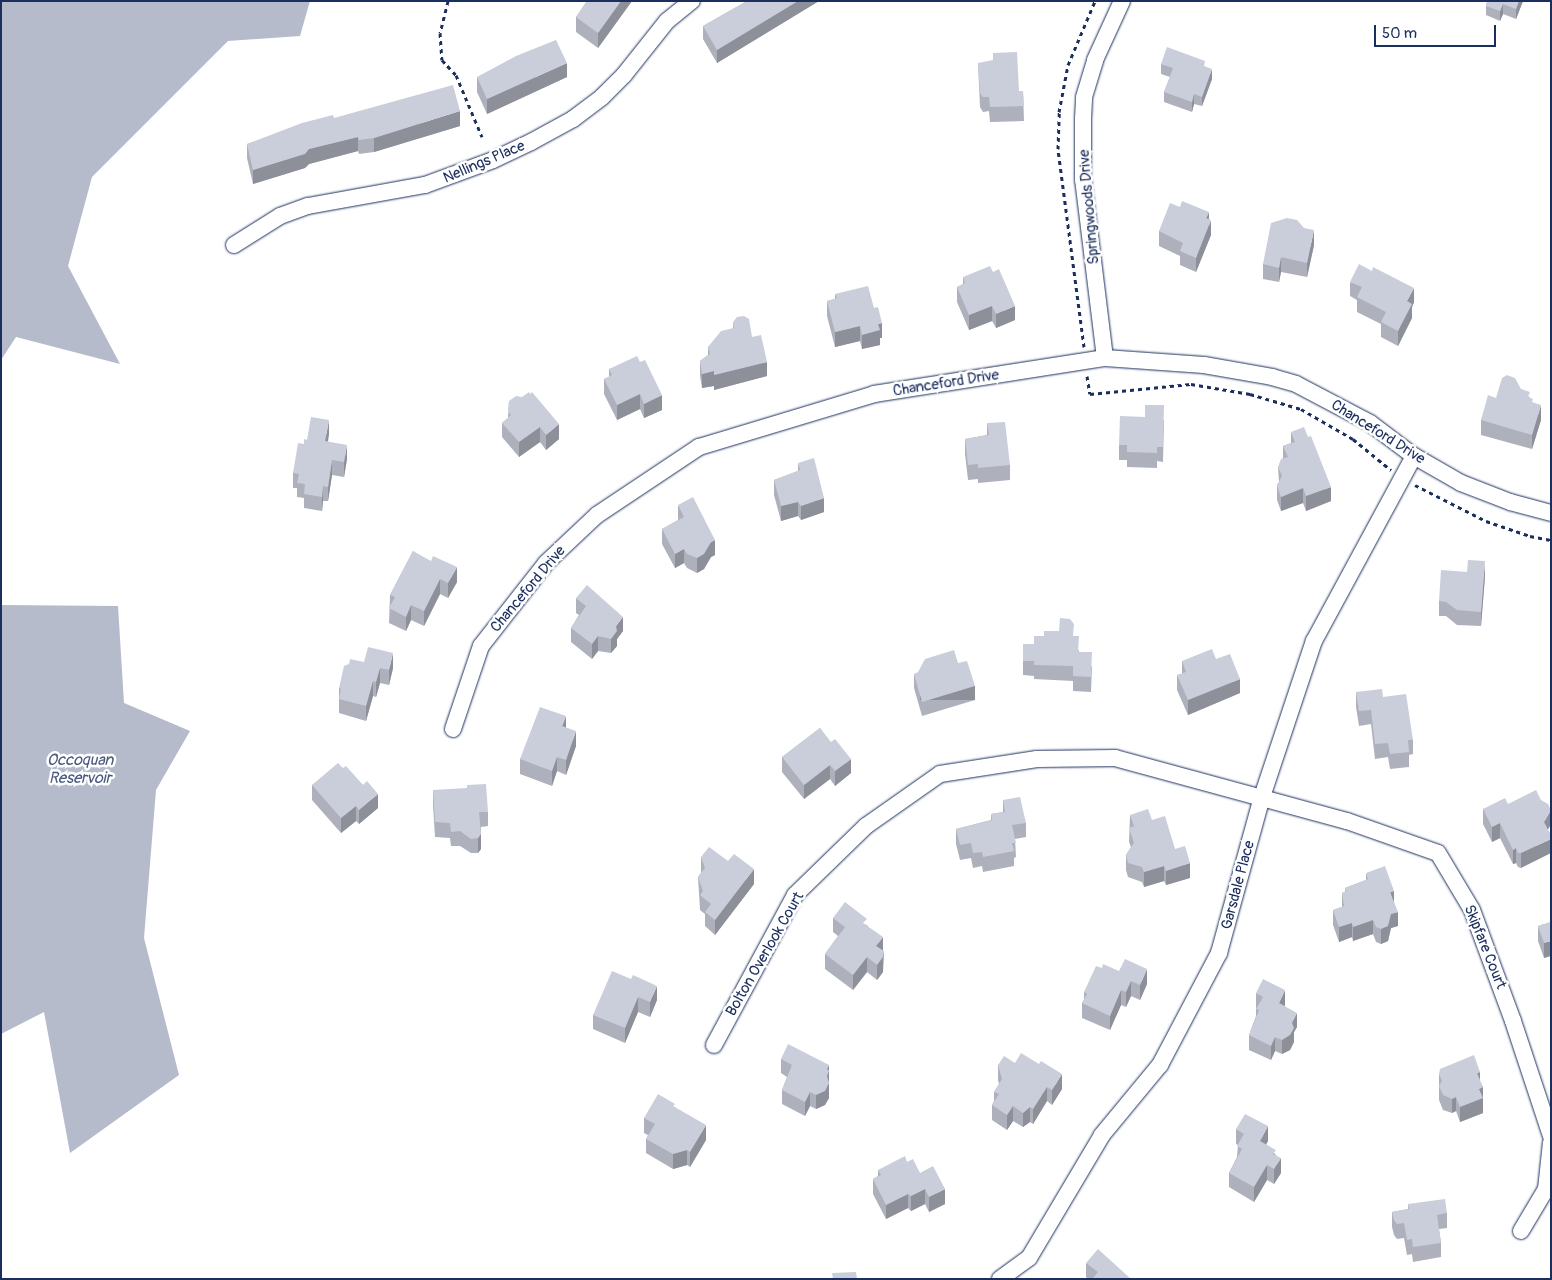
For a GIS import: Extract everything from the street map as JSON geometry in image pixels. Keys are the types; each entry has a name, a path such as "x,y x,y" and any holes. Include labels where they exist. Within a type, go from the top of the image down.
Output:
{"street":[{"name":"Nellings Place","path":"234,245 280,216 308,206 425,185 494,160 531,142 573,119 602,97 624,75 667,21 692,1"},
{"name":"Springwoods Drive","path":"1105,358 1084,180 1082,119 1084,97 1095,60 1122,1"},
{"name":"Chanceford Drive","path":"453,730 481,646 546,564 597,515 699,447 874,394 1105,358 1204,364 1272,376 1296,384 1370,423 1414,456 1461,483 1510,502 1551,513"},
{"name":"Garsdale Place","path":"1000,1279 1029,1258 1050,1227 1102,1135 1160,1065 1219,953 1262,797 1314,641 1414,456"},
{"name":"Bolton Overlook Court","path":"714,1045 795,895 866,826 940,774 1037,759 1115,758 1262,797"},
{"name":"Skipfare Court","path":"1262,797 1347,821 1438,853 1472,910 1513,1021 1551,1136"},
{"path":"1521,1231 1546,1189 1551,1142"}],"path":[{"path":"448,1 440,33 442,60 456,74 482,137"},
{"path":"1095,1 1068,64 1058,121 1058,149 1090,394 1191,384 1250,394 1301,409 1353,439 1402,477 1431,494 1486,521 1530,536 1551,540"}],"water":[{"path":"1,1 310,1 300,36 228,41 92,177 68,266 120,364 16,337 1,360"},
{"name":"Occoquan Reservoir","path":"1,605 118,606 124,703 190,731 156,790 144,938 179,1075 70,1153 44,1012 1,1034"}],"building":[{"path":"587,1 621,1 598,33 576,17"},
{"path":"747,1 798,1 717,50 703,26"},
{"path":"1487,1 1519,1 1516,9 1503,4 1500,11 1486,6"},
{"path":"556,40 567,63 487,99 477,77 516,56"},
{"path":"1167,47 1205,61 1204,66 1212,69 1202,97 1194,94 1192,102 1164,92 1173,68 1161,64"},
{"path":"1017,52 1019,91 1023,91 1024,106 990,107 989,97 983,97 980,93 978,63 993,60 993,53"},
{"path":"453,85 460,111 374,138 359,140 358,137 309,149 305,154 253,170 247,144 302,123 333,115 334,118"},
{"path":"1182,201 1209,212 1206,218 1211,220 1196,258 1180,251 1183,243 1159,231 1170,203 1180,207"},
{"path":"1287,218 1297,220 1304,228 1314,230 1307,263 1281,257 1279,268 1263,264 1271,223"},
{"path":"1359,264 1372,271 1373,267 1414,288 1407,301 1412,304 1398,331 1381,322 1386,312 1357,297 1362,287 1350,282"},
{"path":"990,266 993,272 999,269 1015,306 996,314 992,306 969,315 957,287 965,283 963,277"},
{"path":"868,286 874,308 878,307 882,323 878,324 880,330 862,335 860,326 835,332 827,301 837,298 835,294"},
{"path":"744,316 749,319 752,337 761,335 767,362 714,375 714,371 702,374 700,361 710,354 708,347 721,331 734,328 733,322 737,317"},
{"path":"637,356 640,362 645,360 662,395 644,404 640,394 617,405 604,379 612,375 609,369"},
{"path":"1507,375 1515,378 1521,389 1530,392 1528,397 1533,399 1532,402 1541,405 1532,435 1481,420 1488,395 1496,398 1502,378"},
{"path":"529,392 530,394 532,392 559,424 546,435 540,427 519,442 502,423 511,415 508,412 509,401 516,396 522,397"},
{"path":"1145,405 1164,405 1163,447 1157,447 1157,453 1127,452 1127,445 1119,445 1120,416 1145,417"},
{"path":"311,417 329,420 325,441 347,445 344,462 332,460 328,487 323,486 322,497 304,494 305,484 297,483 299,474 293,473 298,443 304,444 304,439 307,440"},
{"path":"1005,422 1010,465 978,468 978,464 968,465 965,439 989,435 987,423"},
{"path":"1304,427 1308,437 1311,436 1331,487 1306,496 1303,488 1281,497 1277,485 1282,476 1278,467 1281,459 1288,457 1283,446 1295,442 1291,432"},
{"path":"814,458 824,498 801,506 798,502 781,506 774,480 800,470 798,463"},
{"path":"693,497 715,540 711,542 704,554 697,558 687,554 684,549 675,554 662,529 684,517 678,505"},
{"path":"413,551 431,561 433,556 457,567 448,583 440,579 424,611 411,605 406,617 389,608 395,597 390,595"},
{"path":"1468,560 1485,561 1481,612 1457,610 1446,602 1439,601 1441,570 1467,572"},
{"path":"587,585 623,617 616,626 617,631 611,639 598,636 592,644 571,628 586,606 576,598"},
{"path":"1060,618 1070,619 1074,624 1073,636 1079,636 1078,652 1092,652 1091,677 1073,676 1073,666 1034,665 1034,661 1023,661 1023,644 1034,644 1034,636 1044,636 1044,631 1059,631"},
{"path":"368,647 393,653 389,670 380,668 376,682 373,681 366,706 339,699 341,689 339,688 344,666 349,664 350,659 364,662"},
{"path":"1212,649 1216,659 1230,654 1240,679 1188,700 1177,675 1186,672 1182,661"},
{"path":"954,650 958,663 967,661 975,686 922,702 914,674 918,672 925,659"},
{"path":"1382,689 1383,697 1406,694 1413,740 1408,740 1409,752 1390,754 1388,743 1375,744 1371,710 1359,711 1356,692"},
{"path":"540,707 566,716 562,726 576,731 566,760 557,757 552,771 520,759"},
{"path":"820,728 831,742 835,739 851,759 835,771 830,765 804,785 782,757"},
{"path":"338,763 343,768 346,766 363,785 367,781 378,794 359,810 356,806 341,818 312,785"},
{"path":"486,784 488,812 479,812 481,834 478,838 471,839 460,831 451,832 450,823 435,822 433,790 467,788 467,785"},
{"path":"1536,790 1541,800 1548,804 1551,810 1544,822 1551,835 1551,839 1518,853 1516,848 1513,850 1500,823 1492,827 1483,809 1505,798 1508,804"},
{"path":"1020,797 1026,823 1012,825 1016,843 1012,843 1014,851 983,857 982,852 973,853 971,843 960,845 956,829 992,820 991,814 1005,812 1003,800"},
{"path":"1148,809 1152,820 1165,816 1175,849 1185,846 1190,863 1166,871 1164,866 1144,872 1142,867 1128,863 1126,855 1134,843 1129,828 1134,826 1130,815"},
{"path":"709,847 728,861 734,854 754,869 715,920 705,912 711,904 700,895 703,891 698,877 705,868 701,857"},
{"path":"1385,866 1394,891 1390,892 1398,912 1391,914 1388,926 1381,929 1376,927 1373,920 1353,927 1352,923 1339,927 1333,910 1344,906 1342,893 1346,891 1345,888 1368,879 1366,873"},
{"path":"845,902 867,919 863,923 883,937 876,946 884,951 883,957 877,965 867,957 853,975 825,954 845,927 833,918"},
{"path":"1551,922 1551,941 1544,943 1538,926"},
{"path":"1125,959 1147,969 1140,985 1131,981 1126,992 1121,990 1110,1016 1082,1003 1087,994 1084,992 1096,966 1102,968 1103,964 1119,971"},
{"path":"612,971 631,979 633,975 657,986 650,1002 638,997 625,1028 593,1015"},
{"path":"1263,979 1285,990 1279,1003 1297,1013 1292,1023 1294,1028 1290,1035 1282,1040 1275,1037 1271,1046 1249,1035 1259,1010 1256,1009 1263,997 1256,993"},
{"path":"788,1044 829,1065 827,1076 829,1083 825,1091 816,1095 810,1092 805,1102 782,1090 792,1065 781,1059"},
{"path":"1021,1053 1039,1064 1041,1061 1062,1074 1052,1090 1047,1087 1033,1109 1030,1107 1023,1113 1013,1106 1007,1115 992,1105 999,1094 994,1092 1002,1079 998,1065 1004,1056 1015,1063"},
{"path":"1474,1055 1480,1072 1477,1073 1483,1087 1479,1089 1483,1098 1460,1107 1456,1097 1452,1099 1443,1095 1439,1086 1442,1081 1439,1074 1440,1069"},
{"path":"658,1094 675,1104 673,1106 706,1125 690,1152 687,1150 673,1154 646,1139 655,1124 644,1118"},
{"path":"1245,1114 1268,1126 1260,1141 1276,1150 1273,1154 1281,1158 1274,1169 1267,1165 1254,1187 1229,1173 1242,1149 1237,1146 1244,1134 1236,1129"},
{"path":"905,1156 907,1162 913,1159 920,1173 933,1166 945,1189 929,1197 925,1189 911,1196 908,1194 886,1205 873,1179 881,1175 878,1170"},
{"path":"1445,1199 1447,1213 1437,1215 1441,1243 1413,1247 1412,1239 1407,1240 1404,1223 1397,1224 1392,1212 1409,1209 1408,1204"},
{"path":"1098,1249 1131,1279 1092,1279 1098,1272 1086,1263"},
{"path":"856,1272 857,1279 833,1279 832,1273"}]}
